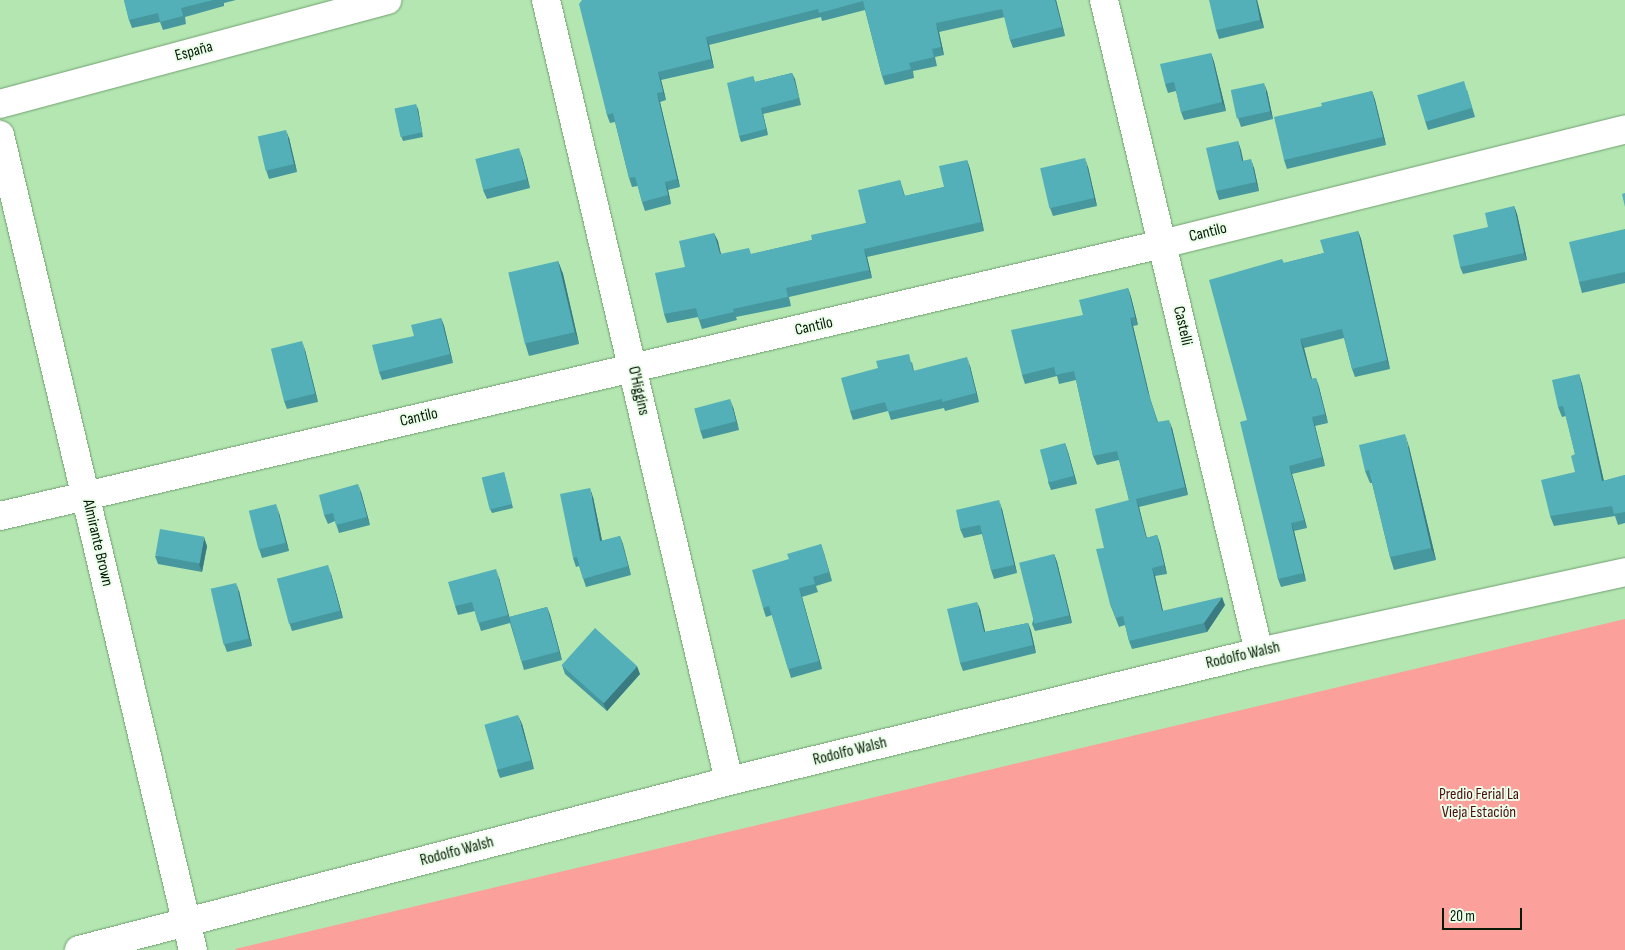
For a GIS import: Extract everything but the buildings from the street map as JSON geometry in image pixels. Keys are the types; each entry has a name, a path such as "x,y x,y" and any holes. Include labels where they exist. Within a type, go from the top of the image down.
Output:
{"street":[{"name":"España","path":"0,104 387,0"},
{"name":"O'Higgins","path":"546,0 729,781"},
{"name":"Castelli","path":"1104,0 1259,652"},
{"name":"Cantilo","path":"0,516 85,494 633,370 1162,244 1625,129"},
{"name":"Almirante Brown","path":"0,135 193,950"},
{"name":"Rodolfo Walsh","path":"79,950 729,781 1259,652 1625,572"}],"green space":[{"name":"Predio Ferial La Vieja Estación","path":"1625,619 1625,950 235,949"}]}
